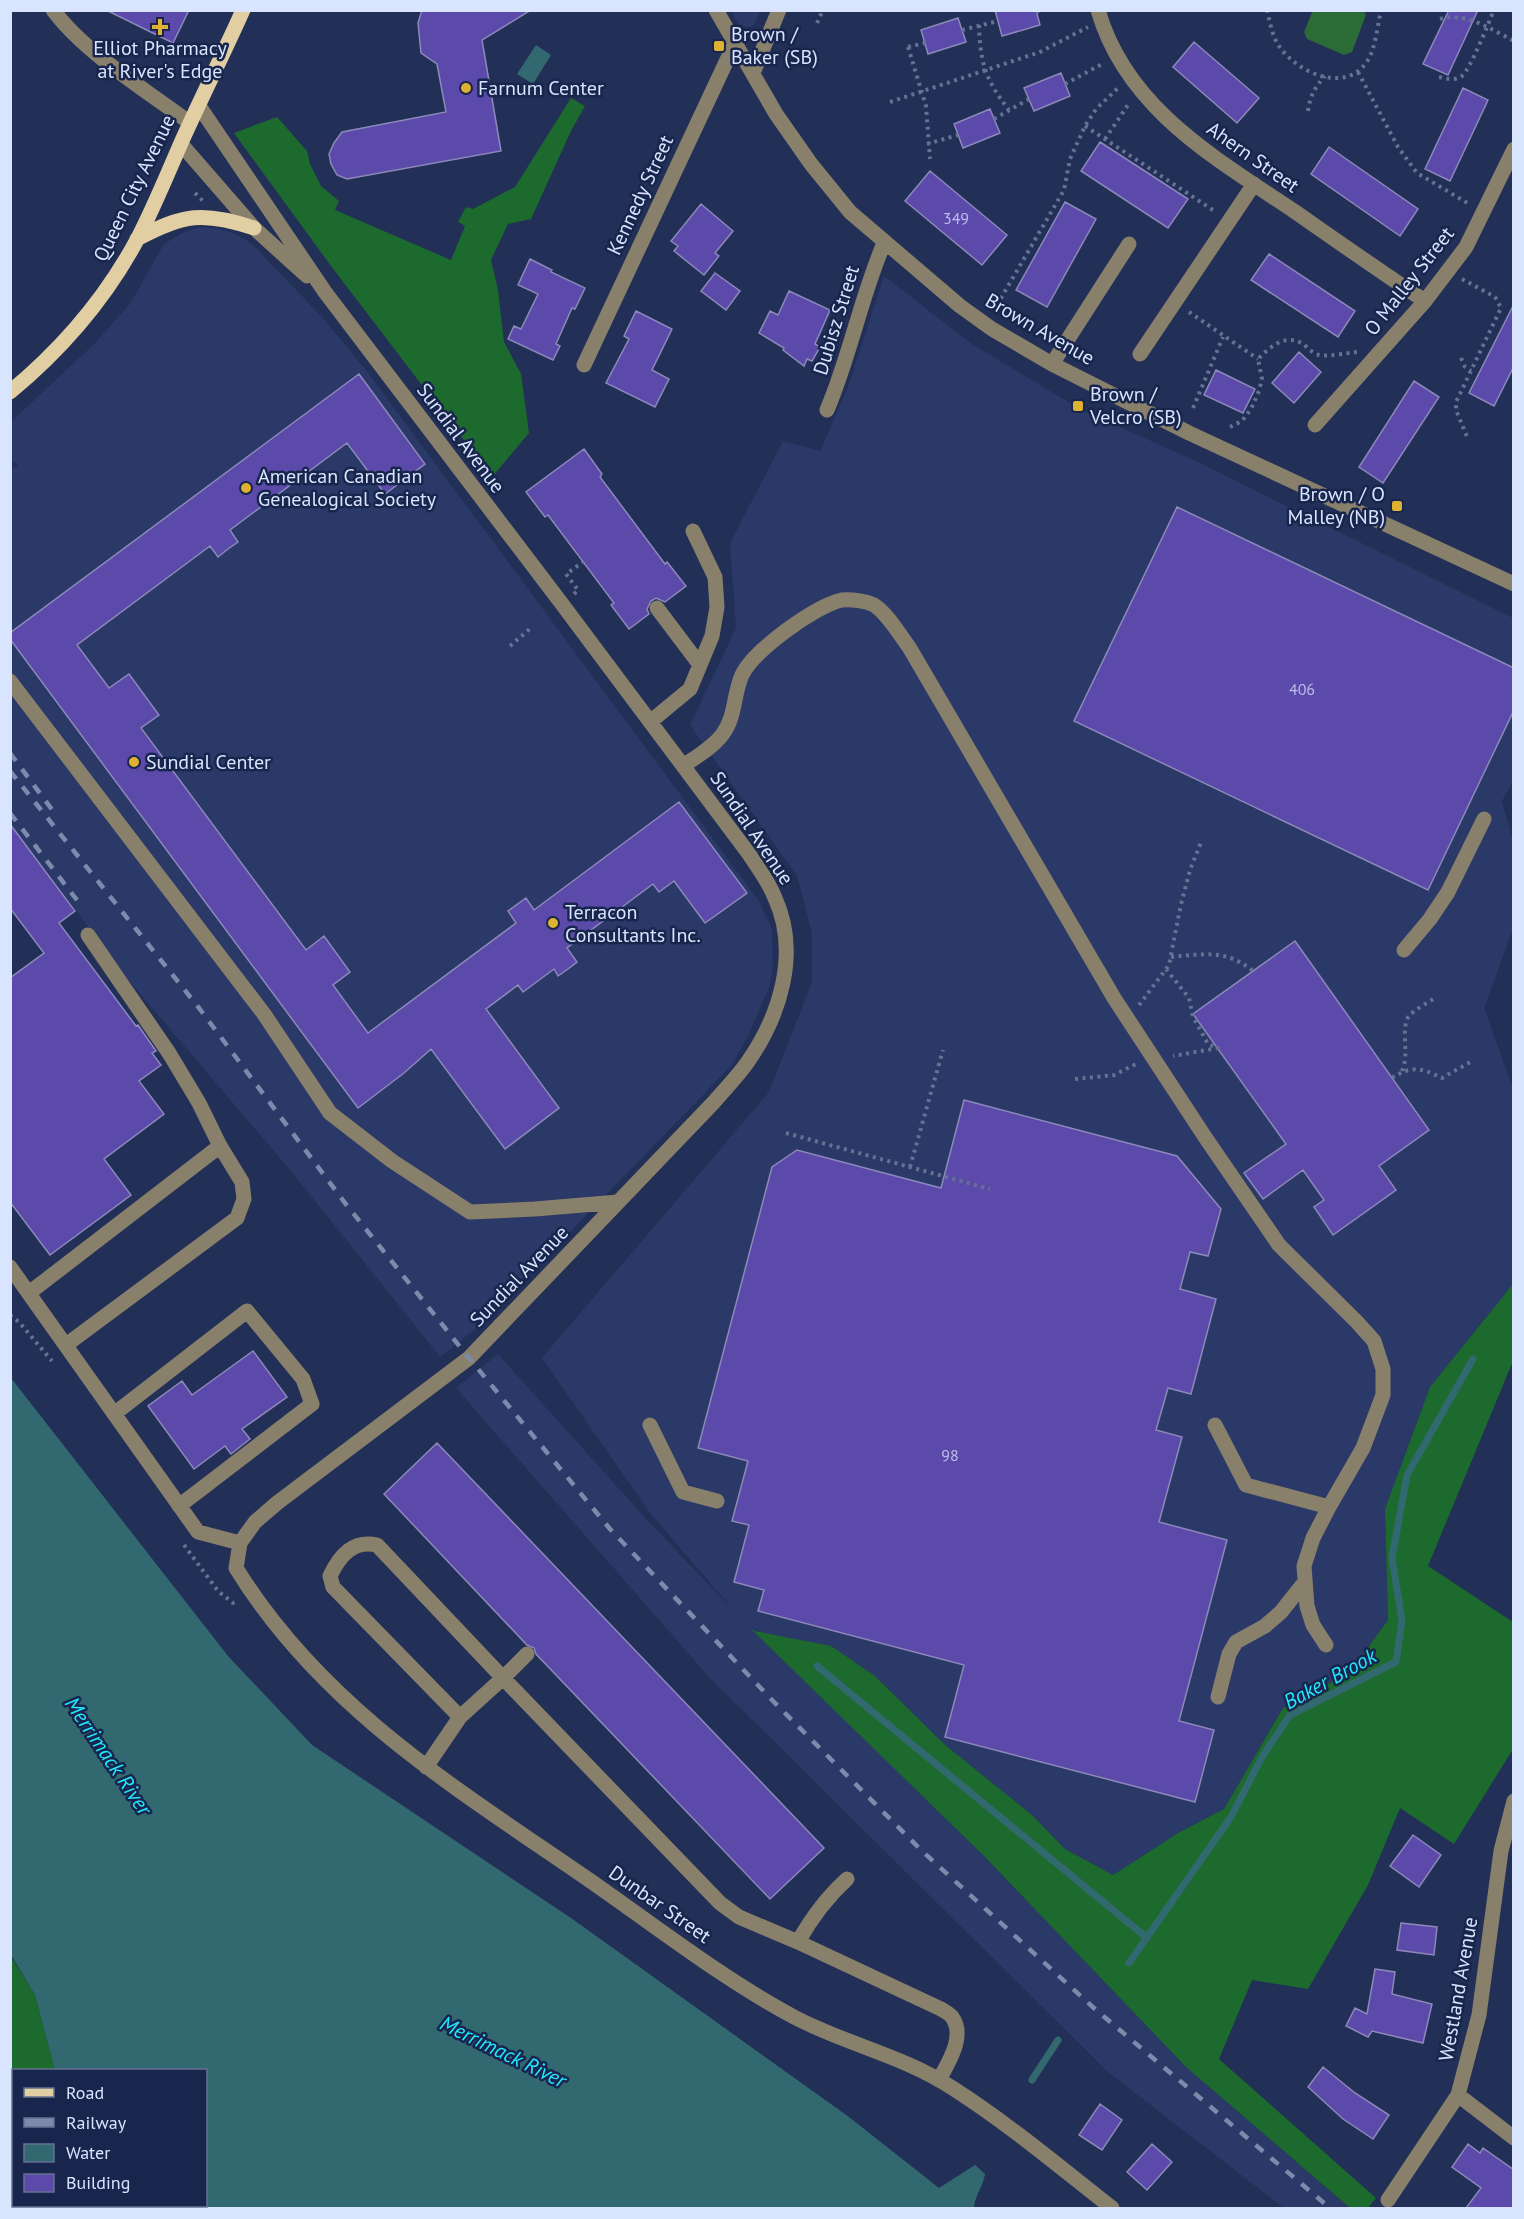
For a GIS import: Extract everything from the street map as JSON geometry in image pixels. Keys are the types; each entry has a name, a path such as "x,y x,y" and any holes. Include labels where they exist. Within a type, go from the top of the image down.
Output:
{"main road":[{"name":"Queen City Avenue","path":"10,392 63,345 98,301 137,239 243,10"},
{"path":"137,239 163,225 205,216 234,221 254,228"}],"street":[{"path":"53,10 62,23 93,51 190,123"},
{"name":"Brown Avenue","path":"716,10 776,114 810,164 850,212 884,243 976,317 1052,364 1189,433 1514,584"},
{"path":"753,73 779,10"},
{"name":"Ahern Street","path":"1099,15 1118,56 1135,82 1169,122 1208,153 1425,301"},
{"name":"Kennedy Street","path":"584,365 735,43"},
{"name":"Sundial Avenue","path":"199,106 325,292 749,854 775,897 785,930 787,946 786,972 771,1020 746,1064 714,1102 469,1358 255,1522 240,1543 236,1568"},
{"name":"Sundial Avenue","path":"181,144 254,228 325,292"},
{"name":"O Malley Street","path":"1315,425 1425,301 1466,248 1514,149"},
{"path":"1140,354 1254,184"},
{"name":"Dubisz Street","path":"827,410 840,380 874,267 884,243"},
{"path":"1052,364 1129,244"},
{"path":"650,722 690,689 712,636 717,607 715,577 693,531"},
{"path":"682,765 722,737 731,720 743,673 759,652 808,616 831,603 845,600 873,604 909,647 1056,900 1138,1034 1279,1245 1374,1341 1383,1369 1383,1395 1363,1448 1313,1538 1304,1566 1307,1606 1313,1625 1326,1645"},
{"path":"657,608 700,665"},
{"path":"10,681 264,1014 330,1113 392,1161 470,1212 618,1202"},
{"path":"1404,950 1430,919 1448,892 1484,819"},
{"path":"66,1345 237,1218 244,1199 242,1182 220,1146 199,1103 169,1053 88,935"},
{"path":"29,1293 220,1146"},
{"path":"10,1267 198,1532 240,1543"},
{"path":"114,1414 247,1311 303,1379 312,1404 179,1506"},
{"path":"650,1425 683,1492 717,1501"},
{"path":"1215,1425 1246,1485 1329,1507"},
{"path":"460,1717 333,1587 330,1576 338,1560 351,1547 366,1543 377,1545 720,1903 739,1917 798,1942 940,2009 953,2018 958,2037 939,2080"},
{"name":"Dunbar Street","path":"236,1568 272,1620 310,1666 345,1701 426,1767 710,1964 772,2004 816,2028 909,2065 939,2080 1014,2131 1112,2208"},
{"path":"1218,1697 1229,1654 1236,1642 1265,1626 1281,1612 1304,1583"},
{"path":"426,1767 460,1717 527,1654"},
{"name":"Westland Avenue","path":"1388,2200 1458,2095 1479,2015 1501,1851 1514,1801"},
{"path":"798,1942 814,1914 847,1879"},
{"path":"1458,2095 1514,2138"}],"path":[{"path":"817,23 823,10"},
{"path":"1267,10 1278,45 1291,59 1308,72 1335,79 1358,72 1369,59 1381,10"},
{"path":"1439,76 1451,80 1462,76 1470,66 1494,10"},
{"path":"890,102 923,93 1040,52 1099,15"},
{"path":"1440,19 1455,17 1474,21 1514,41"},
{"path":"962,30 998,21"},
{"path":"979,25 980,54 985,71 994,91 1009,110"},
{"path":"925,43 907,47 923,93 930,159"},
{"path":"1065,84 1118,56"},
{"path":"1358,72 1398,147 1417,173 1469,205"},
{"path":"1308,111 1314,88 1325,76"},
{"path":"997,305 1064,190 1070,159 1085,126 1102,102 1135,82"},
{"path":"1105,139 1135,82"},
{"path":"994,119 1029,99"},
{"path":"1085,126 1229,221"},
{"path":"929,144 958,135"},
{"path":"1449,271 1495,297 1501,308 1456,402 1456,410 1468,439"},
{"path":"1175,302 1258,359 1262,379 1251,409 1242,421 1230,427"},
{"path":"1193,408 1223,337"},
{"path":"1258,359 1267,349 1288,339 1298,341 1318,355 1358,352"},
{"path":"1461,358 1465,367 1471,371"},
{"path":"573,595 578,590 566,574 583,562"},
{"path":"510,646 532,627"},
{"path":"1138,1034 1138,1006 1169,965 1184,893 1202,840"},
{"path":"1171,957 1214,954 1226,956 1253,971"},
{"path":"1402,1071 1406,1063 1407,1049 1404,1026 1409,1016 1436,998"},
{"path":"910,1167 943,1050"},
{"path":"1392,1077 1406,1069 1422,1070 1442,1078 1472,1061"},
{"path":"786,1133 990,1189"}],"shaded area":[{"path":"731,11 760,11 754,25 749,27 739,25"},
{"name":"Sundial Center","path":"200,227 221,229 242,237 255,247 322,317 366,370 759,901 772,929 773,966 770,985 750,1032 732,1065 477,1328 440,1357 291,1171 130,982 11,824 10,471 18,465 11,460 11,422 95,343 130,304 164,244 184,232"},
{"path":"884,276 972,344 1082,410 1200,463 1513,618 1513,781 1502,801 1513,841 1513,929 1484,1008 1513,1088 1513,1284 1430,1387 1385,1509 1388,1620 1350,1672 1283,1708 1224,1809 1178,1833 1113,1875 1065,1849 1032,1815 944,1744 875,1676 753,1629 984,1856 1186,2067 1350,2208 1284,2208 1109,2073 709,1677 456,1388 498,1354 649,1522 735,1612 650,1513 542,1358 769,1092 812,982 812,933 797,876 690,725 736,628 730,543 783,441 820,451 848,387"}],"green space":[{"path":"1313,10 1364,11 1366,15 1352,52 1344,55 1307,39 1304,32"},
{"path":"571,98 585,106 571,131 531,219 508,224 491,260 498,290 504,342 521,374 529,433 492,477 331,266 234,133 277,117 307,151 310,164 321,186 339,201 335,210 451,260 465,226 458,222 466,207 473,209 515,187"},
{"path":"1513,1284 1513,1361 1428,1566 1513,1622 1513,1749 1454,1844 1400,1808 1368,1885 1308,1989 1252,1980 1219,2059 1376,2198 1368,2208 1350,2208 1186,2067 984,1856 749,1627 755,1631 831,1646 875,1676 944,1744 1032,1815 1065,1849 1113,1875 1178,1833 1224,1809 1283,1708 1350,1672 1388,1620 1385,1509 1430,1387"},
{"path":"10,1955 35,1995 55,2069 12,2069 12,2207 110,2208 11,2208"}],"water":[{"path":"536,45 551,55 533,84 517,74"},
{"name":"Merrimack River","path":"11,1378 228,1656 312,1745 571,1918 849,2117 939,2188 975,2165 985,2174 974,2208 110,2208 207,2207 207,2069 55,2069 35,1995 11,1955"}],"building":[{"name":"Elliot Pharmacy at River's Edge","path":"106,10 189,10 173,43"},
{"name":"Farnum Center","path":"422,10 531,10 482,40 501,151 347,179 337,175 329,154 342,132 446,112 437,64 421,53 418,23"},
{"path":"995,10 1036,10 1040,25 1002,36"},
{"path":"1449,10 1478,10 1448,75 1423,64"},
{"path":"958,18 966,42 928,54 921,30"},
{"path":"1194,42 1259,98 1237,123 1173,67"},
{"path":"1061,73 1070,96 1034,111 1024,88"},
{"path":"1463,88 1488,100 1450,181 1425,169"},
{"path":"990,109 1000,133 963,148 954,124"},
{"path":"1100,142 1188,199 1168,228 1081,171"},
{"path":"1329,147 1418,209 1400,236 1311,174"},
{"path":"930,171 1007,235 982,265 905,201"},
{"path":"1065,202 1096,219 1047,307 1016,290"},
{"path":"701,204 733,231 715,253 719,256 704,275 674,251 678,246 671,241"},
{"path":"1269,254 1355,311 1338,337 1251,280"},
{"path":"530,259 585,288 575,309 572,308 556,344 560,346 553,360 508,339 514,326 521,329 538,294 518,285"},
{"path":"715,273 740,291 726,310 701,291"},
{"path":"789,291 830,310 815,344 820,347 812,361 807,359 804,366 783,350 784,348 759,333 770,311 778,315"},
{"path":"1514,304 1514,366 1494,406 1469,393"},
{"path":"636,311 672,329 652,370 669,379 655,407 606,383 629,339 624,336"},
{"path":"1299,352 1321,372 1294,403 1272,383"},
{"path":"1216,370 1255,389 1243,413 1204,395"},
{"name":"Sundial Center","path":"359,374 425,464 385,494 347,443 230,530 238,542 218,557 210,546 77,645 109,688 129,674 159,715 141,728 306,950 324,936 350,972 333,985 368,1033 516,923 508,911 526,898 534,910 679,802 747,893 705,923 674,881 659,892 653,884 567,948 577,962 568,969 558,976 554,969 523,992 518,985 486,1009 559,1108 505,1149 431,1049 358,1108 10,639 10,633"},
{"path":"1414,381 1439,397 1383,483 1359,467"},
{"path":"584,449 602,474 600,477 665,564 667,562 686,586 665,602 656,598 651,601 647,609 649,614 629,629 611,605 614,603 548,515 545,517 526,492"},
{"path":"1177,507 1514,668 1514,710 1428,890 1074,721"},
{"path":"10,824 75,911 59,923 136,1026 138,1025 156,1051 152,1053 161,1065 139,1081 164,1114 104,1159 131,1195 50,1255 10,1202 10,978 44,953 10,908"},
{"path":"1295,941 1429,1130 1379,1166 1396,1190 1333,1235 1314,1207 1324,1200 1303,1170 1263,1199 1244,1173 1286,1144 1193,1014"},
{"path":"964,1100 1177,1156 1221,1209 1208,1256 1190,1252 1180,1289 1216,1299 1191,1394 1168,1388 1156,1430 1182,1437 1159,1522 1227,1540 1179,1721 1214,1730 1195,1802 945,1737 964,1665 758,1611 764,1590 734,1582 749,1525 732,1521 748,1461 698,1448 772,1167 797,1150 941,1188"},
{"path":"253,1351 287,1397 242,1429 250,1439 231,1454 225,1446 194,1469 148,1406 182,1381 192,1395"},
{"path":"437,1443 824,1848 770,1899 536,1654 534,1648 527,1645 384,1494"},
{"path":"1413,1835 1441,1855 1419,1887 1390,1866"},
{"path":"1401,1923 1437,1927 1434,1955 1397,1950"},
{"path":"1375,1969 1395,1972 1392,1994 1432,2004 1423,2043 1372,2031 1368,2037 1346,2026 1355,2008 1367,2014"},
{"path":"1323,2067 1355,2093 1389,2115 1373,2139 1343,2119 1308,2087"},
{"path":"1100,2104 1122,2120 1102,2150 1079,2135"},
{"path":"1152,2144 1172,2162 1147,2190 1127,2172"},
{"path":"1468,2144 1480,2153 1483,2148 1514,2170 1514,2208 1466,2208 1481,2188 1452,2167"}],"waterway":[{"name":"Baker Brook","path":"1129,1963 1231,1817 1262,1757 1290,1715 1396,1662 1402,1621 1392,1558 1407,1475 1473,1359"},
{"name":"Baker Brook","path":"817,1666 1147,1938"},
{"name":"Baker Brook","path":"1032,2080 1058,2040"}],"railway":[{"path":"10,753 53,811"},
{"path":"10,771 199,1008 345,1203 610,1529 773,1701 922,1851 1095,2009 1330,2208"},
{"path":"10,813 80,904"}],"place":[{"name":"Elliot Pharmacy at River's Edge","path":"160,27"},
{"name":"Brown / Baker (SB)","path":"719,46"},
{"name":"Farnum Center","path":"466,88"},
{"name":"Brown / Velcro (SB)","path":"1078,406"},
{"name":"American Canadian Genealogical Society","path":"246,488"},
{"name":"Brown / O Malley (NB)","path":"1397,506"},
{"name":"Sundial Center","path":"134,762"},
{"name":"Terracon Consultants Inc.","path":"553,923"}]}
